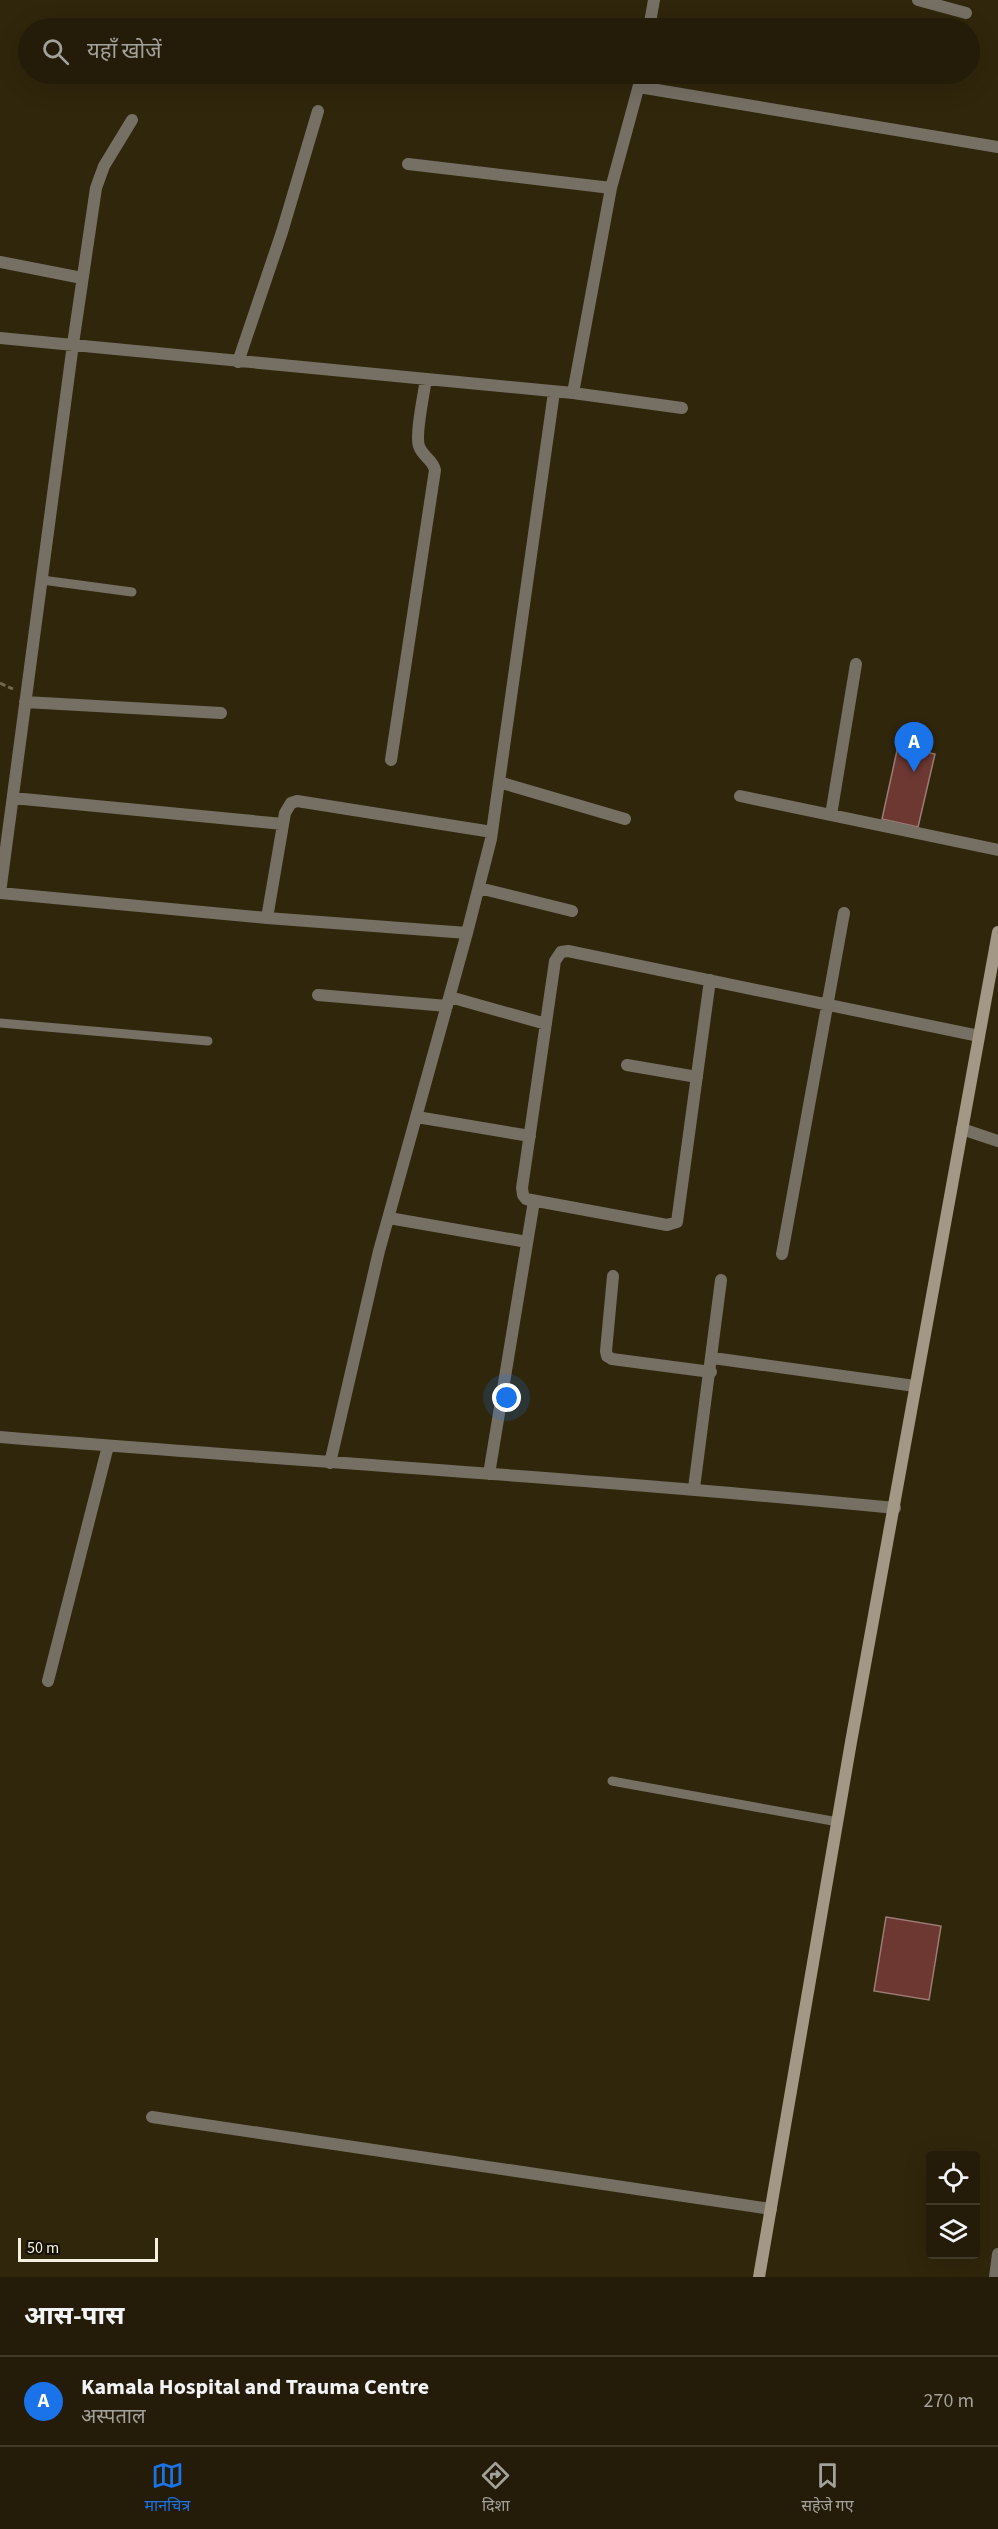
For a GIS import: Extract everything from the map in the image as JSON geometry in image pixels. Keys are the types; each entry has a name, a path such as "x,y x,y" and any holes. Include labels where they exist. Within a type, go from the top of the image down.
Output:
{"main road":[{"path":"759,2277 915,1386 998,933"}],"street":[{"path":"651,18 654,0"},
{"path":"918,0 966,13"},
{"path":"573,393 611,188 640,84"},
{"path":"639,87 998,147"},
{"path":"238,362 282,232 318,111"},
{"path":"132,120 104,166 96,188 0,893 267,918 467,933"},
{"path":"408,164 611,188"},
{"path":"0,262 82,278"},
{"path":"0,338 573,393 682,408"},
{"path":"392,760 435,470 434,464 422,452 418,441 426,379"},
{"path":"330,1463 389,1218 449,1001 492,832 554,392"},
{"path":"831,815 856,664"},
{"path":"25,702 222,713"},
{"path":"499,782 625,819"},
{"path":"740,796 998,850"},
{"path":"13,798 283,824"},
{"path":"267,918 283,824 288,807 297,801 492,832"},
{"path":"479,888 572,911"},
{"path":"782,1254 844,913"},
{"path":"710,980 677,1222 667,1225 526,1199 522,1188 555,960 561,952 568,951 710,980 979,1036"},
{"path":"318,994 449,1001 546,1024"},
{"path":"627,1065 697,1077"},
{"path":"417,1116 530,1136"},
{"path":"962,1129 998,1141"},
{"path":"489,1474 534,1201"},
{"path":"389,1218 527,1242"},
{"path":"613,1276 607,1356 612,1359 711,1372"},
{"path":"694,1488 713,1358 721,1280"},
{"path":"713,1358 915,1386"},
{"path":"0,1437 694,1488 895,1508"},
{"path":"48,1681 108,1446"},
{"path":"152,2117 771,2209"},
{"path":"995,2277 998,2254"}],"lane":[{"path":"42,580 132,592"},
{"path":"0,1023 208,1041"},
{"path":"612,1781 838,1822"}],"building":[{"path":"898,746 935,754 918,827 882,819"},
{"path":"886,1917 941,1926 929,2000 874,1991"}],"place":[{"name":"Kamala Hospital and Trauma Centre","path":"914,772"}]}
